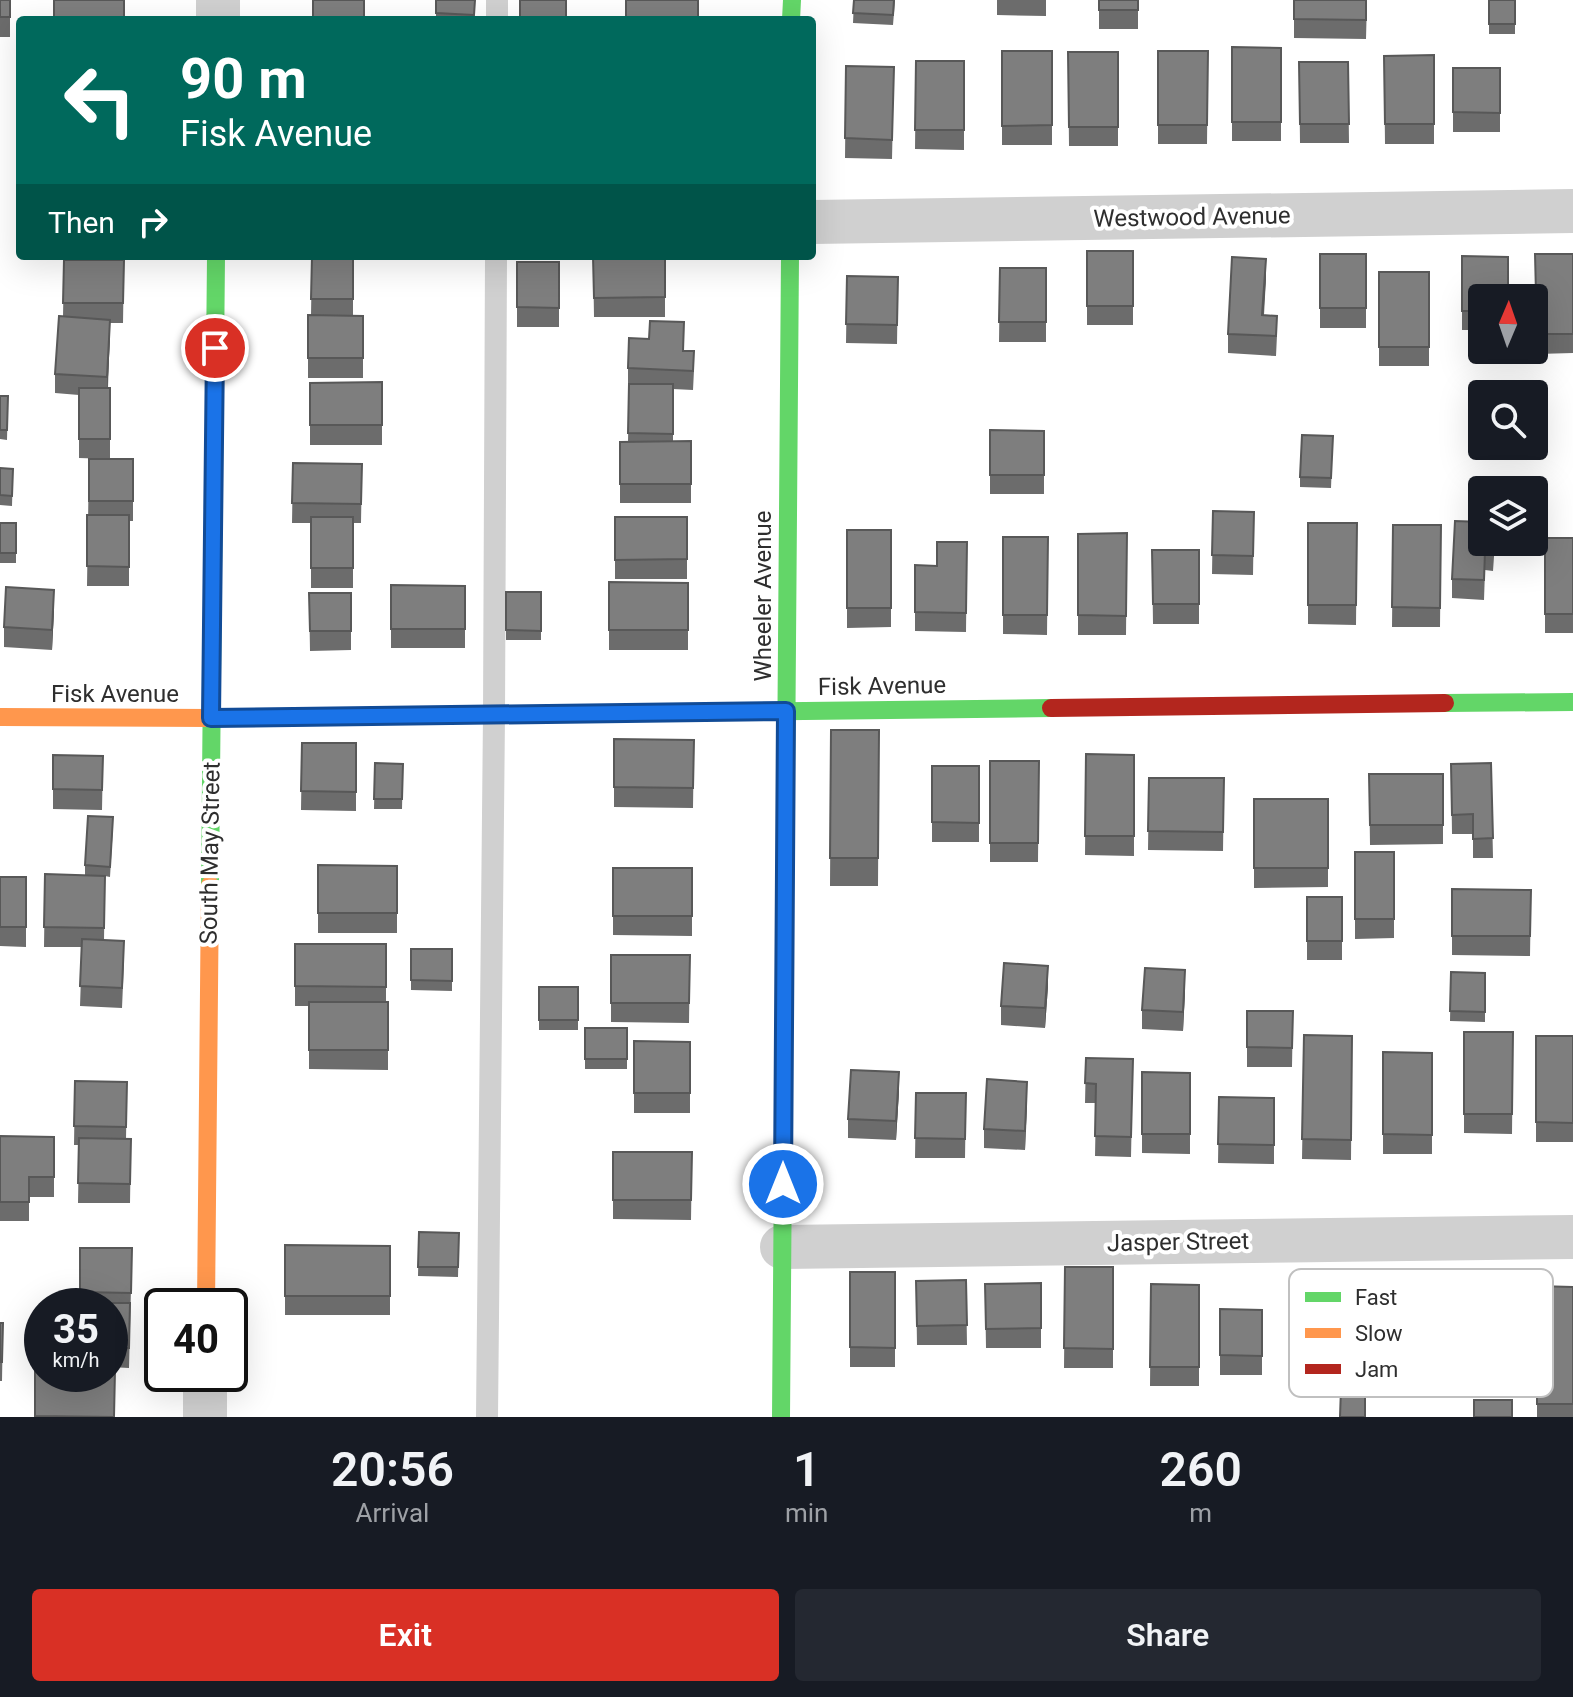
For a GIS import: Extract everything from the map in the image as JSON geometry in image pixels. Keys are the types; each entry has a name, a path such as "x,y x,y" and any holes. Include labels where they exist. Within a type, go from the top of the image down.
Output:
{"street":[{"name":"Westwood Avenue","path":"816,222 1573,211"},
{"name":"South May Street","path":"206,1288 216,260"},
{"name":"Wheeler Avenue","path":"781,1417 790,260"},
{"name":"Fisk Avenue","path":"0,717 211,718 1573,702"},
{"name":"Jasper Street","path":"782,1247 1573,1237"},
{"path":"205,1392 205,1417"}],"lane":[{"path":"487,1417 496,260"}],"building":[{"path":"0,0 10,0 10,17 0,17"},
{"path":"54,0 124,0 124,16 54,16"},
{"path":"313,0 364,0 364,16 313,16"},
{"path":"436,0 475,0 474,15 436,13"},
{"path":"520,0 566,0 566,16 520,16"},
{"path":"626,0 698,0 698,16 626,16"},
{"path":"854,0 894,0 893,15 853,13"},
{"path":"1099,0 1138,0 1138,10 1099,10"},
{"path":"1294,0 1366,0 1366,20 1294,19"},
{"path":"1489,0 1515,0 1515,24 1489,24"},
{"path":"1232,47 1281,48 1281,122 1232,122"},
{"path":"1002,51 1052,51 1052,125 1002,126"},
{"path":"1158,51 1208,51 1207,125 1158,125"},
{"path":"1068,52 1118,52 1118,127 1069,127"},
{"path":"1434,55 1434,124 1385,124 1384,56"},
{"path":"916,61 964,61 964,130 915,130"},
{"path":"1299,62 1348,62 1349,124 1300,124"},
{"path":"846,66 894,67 892,140 845,138"},
{"path":"1453,68 1500,68 1500,113 1453,112"},
{"path":"1087,251 1133,251 1133,306 1087,306"},
{"path":"1320,254 1366,254 1366,308 1320,308"},
{"path":"1535,254 1573,254 1573,334 1548,334 1548,284 1536,284"},
{"path":"1462,256 1508,257 1508,284 1468,284 1468,311 1462,311"},
{"path":"1232,257 1266,259 1262,315 1277,316 1276,336 1228,334"},
{"path":"64,260 124,260 123,303 63,303"},
{"path":"312,260 353,260 353,299 311,299"},
{"path":"593,260 665,260 665,297 594,298"},
{"path":"517,262 559,262 559,308 517,307"},
{"path":"1000,268 1046,268 1046,322 999,322"},
{"path":"1379,272 1429,272 1429,347 1379,347"},
{"path":"847,276 898,277 897,325 846,324"},
{"path":"308,315 363,316 363,358 308,358"},
{"path":"59,316 110,320 107,377 55,374"},
{"path":"650,321 684,322 683,351 694,351 693,371 628,368 629,338 649,339"},
{"path":"382,382 382,425 310,425 310,383"},
{"path":"629,384 673,384 673,434 628,433"},
{"path":"79,388 110,388 110,439 79,439"},
{"path":"0,396 8,396 7,430 0,430"},
{"path":"990,430 1044,431 1044,475 990,475"},
{"path":"1302,435 1333,436 1331,478 1300,477"},
{"path":"691,441 691,484 620,484 620,442"},
{"path":"89,459 133,459 133,501 89,501"},
{"path":"293,463 362,464 361,504 292,503"},
{"path":"0,468 13,469 12,496 0,495"},
{"path":"1213,511 1254,512 1253,556 1212,555"},
{"path":"87,515 129,515 129,567 87,566"},
{"path":"311,517 353,517 353,568 311,568"},
{"path":"615,517 687,517 687,559 615,560"},
{"path":"1455,521 1468,521 1468,556 1485,556 1484,580 1452,579"},
{"path":"0,523 16,523 16,553 0,553"},
{"path":"1308,523 1357,523 1356,605 1308,605"},
{"path":"1393,525 1441,525 1440,608 1392,607"},
{"path":"847,530 891,530 891,608 847,608"},
{"path":"1127,533 1126,616 1078,615 1078,534"},
{"path":"1003,537 1048,537 1047,615 1003,615"},
{"path":"1548,538 1573,538 1573,614 1545,614"},
{"path":"937,542 967,542 966,613 915,612 915,565 937,566"},
{"path":"1152,550 1199,550 1199,604 1153,604"},
{"path":"609,582 688,583 688,630 609,630"},
{"path":"391,585 465,586 465,629 391,629"},
{"path":"6,587 54,590 52,630 4,627"},
{"path":"506,592 541,592 541,631 506,630"},
{"path":"309,593 351,593 351,631 310,631"},
{"path":"831,730 879,730 878,858 830,858"},
{"path":"614,739 694,740 693,788 614,787"},
{"path":"302,743 356,743 356,792 301,791"},
{"path":"1086,754 1134,755 1134,836 1085,836"},
{"path":"53,755 103,756 102,790 53,789"},
{"path":"990,761 1039,761 1038,843 990,843"},
{"path":"375,763 403,764 402,799 374,799"},
{"path":"1491,763 1493,838 1473,839 1473,814 1452,815 1451,764"},
{"path":"932,766 979,766 979,823 932,822"},
{"path":"1369,774 1443,774 1443,825 1370,825"},
{"path":"1149,778 1224,778 1223,832 1148,831"},
{"path":"1254,799 1328,799 1328,868 1254,868"},
{"path":"88,816 113,817 110,867 85,865"},
{"path":"1355,852 1394,852 1394,919 1355,919"},
{"path":"318,865 397,866 397,913 318,913"},
{"path":"613,868 692,868 692,916 613,916"},
{"path":"45,874 105,876 104,928 44,927"},
{"path":"0,877 26,877 26,927 0,927"},
{"path":"1452,889 1531,890 1530,936 1452,936"},
{"path":"1307,897 1342,897 1342,941 1307,941"},
{"path":"82,939 124,941 122,988 80,986"},
{"path":"295,944 386,944 386,987 295,986"},
{"path":"411,949 452,949 452,981 411,980"},
{"path":"611,955 690,955 689,1003 611,1003"},
{"path":"1004,963 1048,966 1045,1008 1001,1006"},
{"path":"1145,968 1185,970 1183,1012 1142,1010"},
{"path":"1451,972 1485,973 1485,1012 1450,1011"},
{"path":"539,987 578,987 578,1020 539,1020"},
{"path":"309,1002 388,1002 388,1050 309,1050"},
{"path":"1247,1011 1293,1011 1292,1048 1247,1047"},
{"path":"585,1028 627,1028 627,1059 585,1059"},
{"path":"1464,1032 1513,1032 1512,1114 1464,1114"},
{"path":"1304,1035 1352,1036 1351,1140 1302,1139"},
{"path":"1536,1036 1573,1036 1573,1123 1536,1122"},
{"path":"634,1041 690,1042 690,1093 634,1093"},
{"path":"1383,1052 1432,1053 1432,1135 1383,1134"},
{"path":"1086,1058 1133,1059 1131,1137 1095,1136 1096,1084 1085,1083"},
{"path":"851,1070 899,1072 896,1121 848,1119"},
{"path":"1142,1072 1190,1073 1190,1134 1142,1134"},
{"path":"987,1079 1027,1082 1025,1131 984,1129"},
{"path":"75,1081 127,1082 126,1127 74,1126"},
{"path":"916,1093 966,1093 965,1139 915,1138"},
{"path":"1219,1097 1274,1098 1274,1145 1218,1144"},
{"path":"0,1136 54,1137 54,1177 29,1177 29,1202 0,1202"},
{"path":"79,1138 131,1139 130,1184 78,1183"},
{"path":"613,1152 692,1152 691,1200 613,1200"},
{"path":"419,1232 459,1233 458,1267 418,1267"},
{"path":"285,1245 390,1246 390,1296 285,1296"},
{"path":"80,1248 132,1248 131,1293 128,1293 128,1288 80,1288"},
{"path":"1065,1267 1113,1267 1113,1349 1064,1348"},
{"path":"850,1272 895,1272 895,1348 850,1347"},
{"path":"966,1280 967,1325 917,1326 916,1281"},
{"path":"1041,1283 1041,1328 986,1329 985,1284"},
{"path":"1151,1284 1199,1285 1199,1367 1150,1367"},
{"path":"1553,1286 1573,1287 1573,1404 1537,1404 1537,1397 1553,1397"},
{"path":"128,1303 130,1303 129,1348"},
{"path":"1220,1309 1262,1310 1262,1356 1220,1355"},
{"path":"0,1323 3,1323 2,1362 0,1362"},
{"path":"35,1392 115,1392 114,1417 35,1416"},
{"path":"1341,1397 1365,1397 1365,1417 1340,1417"},
{"path":"1474,1400 1512,1400 1512,1417 1474,1417"}],"traffic: fast":[{"path":"791,16 792,0"},
{"path":"210,885 216,260"},
{"path":"781,1417 790,260"},
{"path":"1445,703 1573,702"},
{"path":"376,716 1051,708"}],"traffic: slow":[{"path":"0,717 376,716"},
{"path":"206,1288 210,885"}],"traffic: jam":[{"path":"1051,708 1445,703"}],"route":[{"path":"215,348 211,718 786,711 783,1184"}]}
